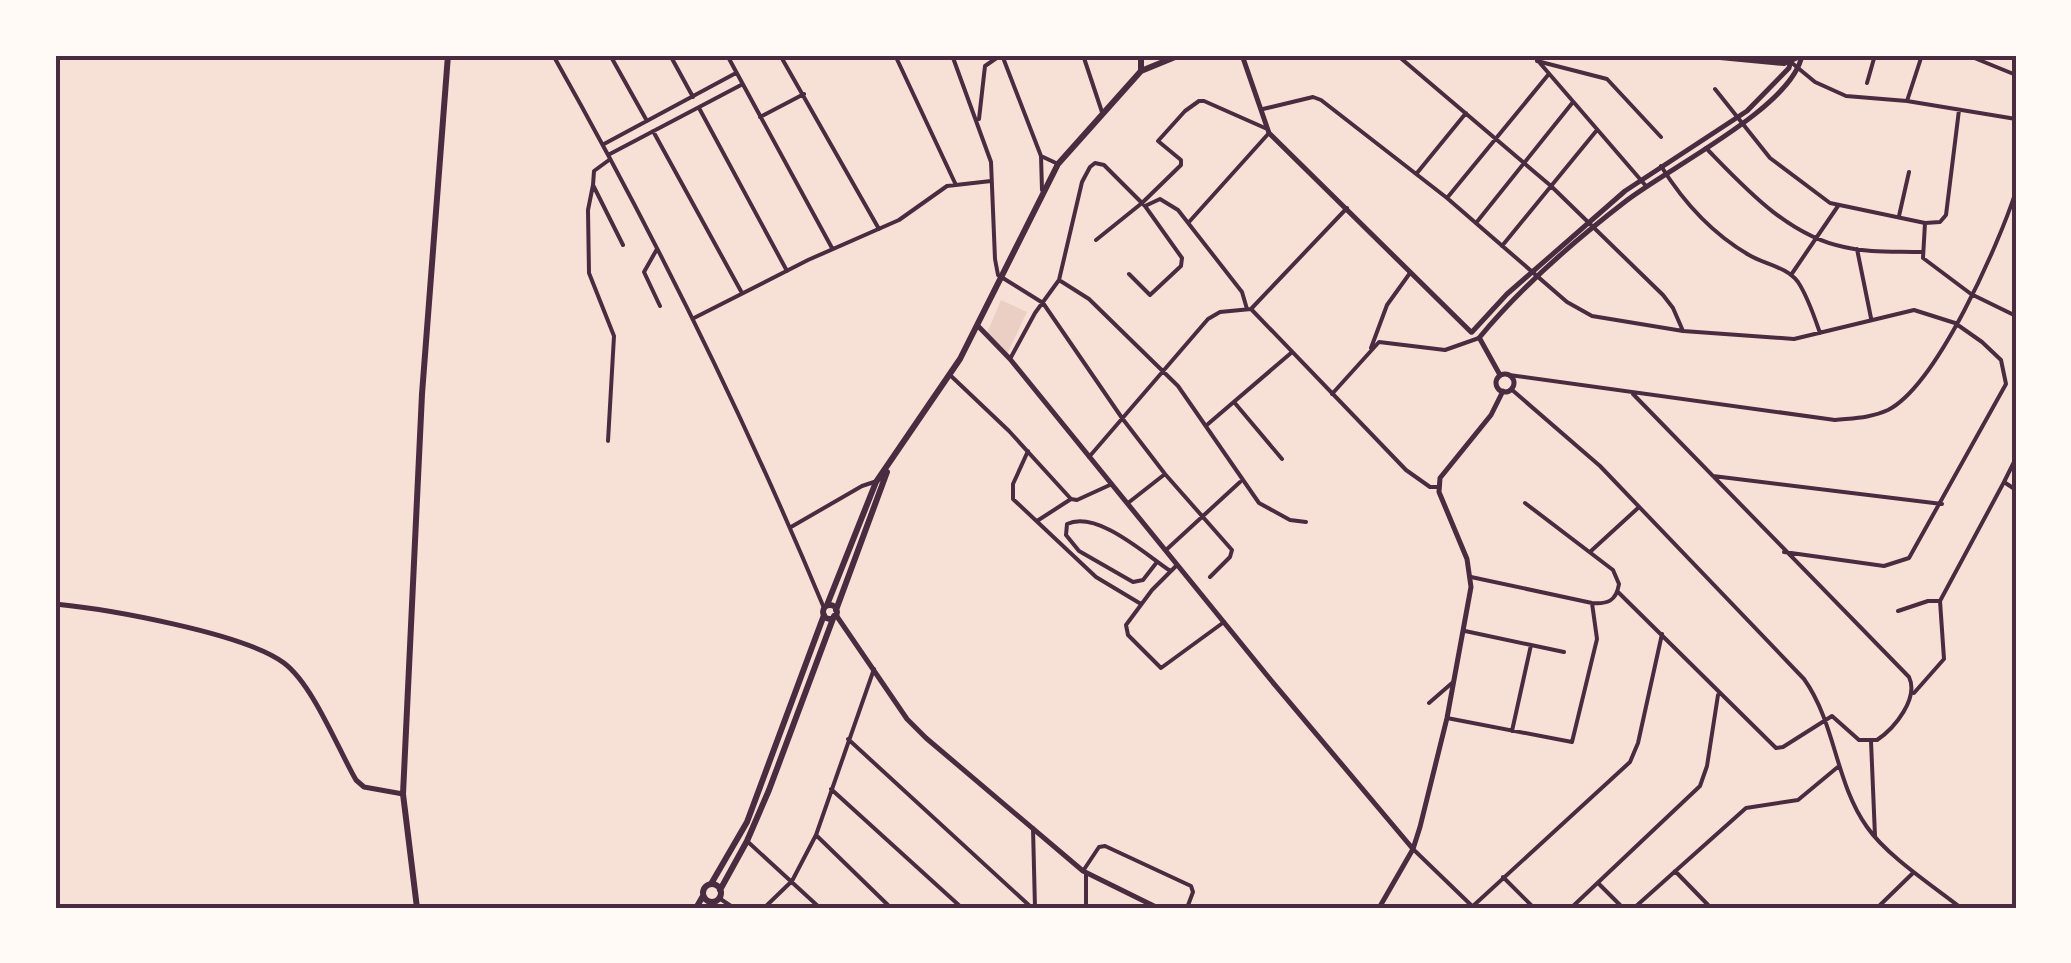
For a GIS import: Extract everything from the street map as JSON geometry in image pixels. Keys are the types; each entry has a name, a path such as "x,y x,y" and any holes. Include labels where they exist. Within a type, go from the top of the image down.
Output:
{"main road":[{"path":"417,908 403,794 422,394 448,55"},
{"path":"1140,72 1144,55"},
{"path":"1242,55 1267,130 1479,338 1500,375 1496,386 1503,392"},
{"path":"1698,55 1794,61"},
{"path":"1472,332 1533,270 1661,166 1738,118 1802,55"},
{"path":"696,908 704,888 711,884 747,822 825,609 889,466 979,326 1058,164 1140,72 1170,56"},
{"path":"1644,183 1742,125 1794,61"},
{"path":"1479,338 1591,224"},
{"path":"979,326 1412,849"},
{"path":"1378,908 1412,849 1447,718 1465,630 1471,577 1439,487 1442,473 1492,415 1503,392 1511,389 1514,382 1509,375 1500,375"},
{"path":"715,900 747,841 835,614 880,484"},
{"path":"55,604 172,625 240,642 266,653 286,664 304,686 356,780 364,787 403,794"},
{"path":"825,609 828,618 835,614"},
{"path":"835,614 907,719 1085,872 1158,908"},
{"path":"711,884 715,900"},
{"path":"703,896 715,900"}],"street":[{"path":"553,55 694,318 825,609"},
{"path":"610,55 647,122"},
{"path":"670,55 693,97"},
{"path":"727,55 832,249"},
{"path":"780,55 879,229"},
{"path":"895,55 955,183"},
{"path":"952,55 991,162 994,259 998,275 1043,303 1122,418 1232,550 1210,577"},
{"path":"978,124 985,66 1002,55 1041,156 1043,194"},
{"path":"1083,55 1102,112"},
{"path":"1144,55 1153,65"},
{"path":"1396,55 1591,224 1663,295 1683,332"},
{"path":"1532,55 1644,183"},
{"path":"1867,83 1875,55"},
{"path":"1907,102 1922,55"},
{"path":"1967,55 2016,75"},
{"path":"1538,61 1606,80 1661,137"},
{"path":"1794,61 1815,82 1846,96 2014,120"},
{"path":"603,144 736,73"},
{"path":"1446,198 1548,75"},
{"path":"608,441 614,336 590,273 588,210 594,172 610,157 742,84"},
{"path":"1715,89 1770,158 1838,206 1925,223 1940,222 1946,215 1960,110"},
{"path":"760,117 804,94"},
{"path":"1261,109 1313,97 1321,100 1417,174 1567,302 1592,316 1683,332 1778,339 1914,310 1955,323 2002,360 2007,378 2003,391 1910,558 1884,566 1784,552"},
{"path":"1096,240 1144,204 1181,165 1181,160 1158,141 1194,104 1204,101 1267,130 1188,223"},
{"path":"1476,223 1573,102"},
{"path":"699,108 787,271"},
{"path":"1417,174 1466,113"},
{"path":"1502,246 1598,128"},
{"path":"654,131 742,293"},
{"path":"1706,148 1752,194 1816,238 1857,250 1923,252"},
{"path":"1041,156 1058,164"},
{"path":"1010,359 1059,280 1082,182 1090,167 1100,162 1144,204 1182,258 1182,263 1150,295 1129,274"},
{"path":"1661,166 1686,204 1710,228 1753,258 1791,274 1820,333"},
{"path":"1898,216 1909,172"},
{"path":"694,318 879,229 955,183 992,181"},
{"path":"593,185 623,245"},
{"path":"1509,375 1835,420 1870,417 1908,395 1927,371 1999,240 2014,208 2016,191"},
{"path":"1144,204 1160,200 1178,210 1242,292 1249,309 1406,470 1430,487 1439,487"},
{"path":"1791,274 1838,206"},
{"path":"1089,457 1214,314 1249,309 1347,208"},
{"path":"1925,223 1924,259 1971,294 2016,316"},
{"path":"657,249 644,272 660,306"},
{"path":"1857,250 1871,319"},
{"path":"1332,394 1371,348 1387,305 1412,271"},
{"path":"1059,280 1090,299 1163,371 1208,424 1241,481 1264,508 1290,520 1306,522"},
{"path":"1462,346 1472,332"},
{"path":"1371,348 1382,342 1445,350 1479,338"},
{"path":"1208,424 1293,352"},
{"path":"950,376 1071,500"},
{"path":"1511,389 1600,466 1792,666 1814,693 1827,718 1839,766 1857,810 1875,836 1958,907"},
{"path":"1633,394 1909,677 1914,689 1911,697"},
{"path":"1234,402 1282,458"},
{"path":"1028,452 1011,493 1036,522 1096,577 1141,604"},
{"path":"1618,592 1776,748 1832,716 1859,740 1871,741 1890,730 1911,697 1944,659 1940,601 2016,458"},
{"path":"1128,503 1165,474"},
{"path":"1710,475 1942,504"},
{"path":"1166,550 1241,481"},
{"path":"2004,482 2016,490"},
{"path":"790,527 862,486 880,484"},
{"path":"1036,522 1071,500 1112,484"},
{"path":"1471,577 1592,603 1607,604 1618,592 1618,578 1613,570 1525,503"},
{"path":"1591,552 1638,508"},
{"path":"1156,562 1142,580 1132,582 1079,551 1066,534 1068,524 1078,520 1102,526 1169,570"},
{"path":"1177,564 1141,604 1126,631 1160,668 1225,622"},
{"path":"1898,611 1940,601"},
{"path":"1447,718 1568,742 1574,738 1597,639 1592,603"},
{"path":"1465,630 1564,652"},
{"path":"1412,849 1474,907 1635,754 1662,634"},
{"path":"1512,731 1531,645"},
{"path":"764,908 792,881 816,836 874,669"},
{"path":"1429,702 1454,682"},
{"path":"1571,908 1700,786 1707,766 1718,692"},
{"path":"848,739 1034,908"},
{"path":"1871,741 1875,836"},
{"path":"1634,908 1746,808 1798,800 1839,766"},
{"path":"831,789 962,908"},
{"path":"1033,827 1034,908"},
{"path":"816,836 892,908"},
{"path":"747,841 820,908"},
{"path":"1086,908 1085,872 1099,847 1105,846 1191,886 1193,892 1187,908"},
{"path":"1676,870 1711,908"},
{"path":"1877,908 1914,872"},
{"path":"1503,877 1534,908"},
{"path":"1600,884 1623,908"},
{"path":"715,900 734,908"}],"shaded area":[{"path":"1001,300 1027,312 1007,354 987,333"}]}
